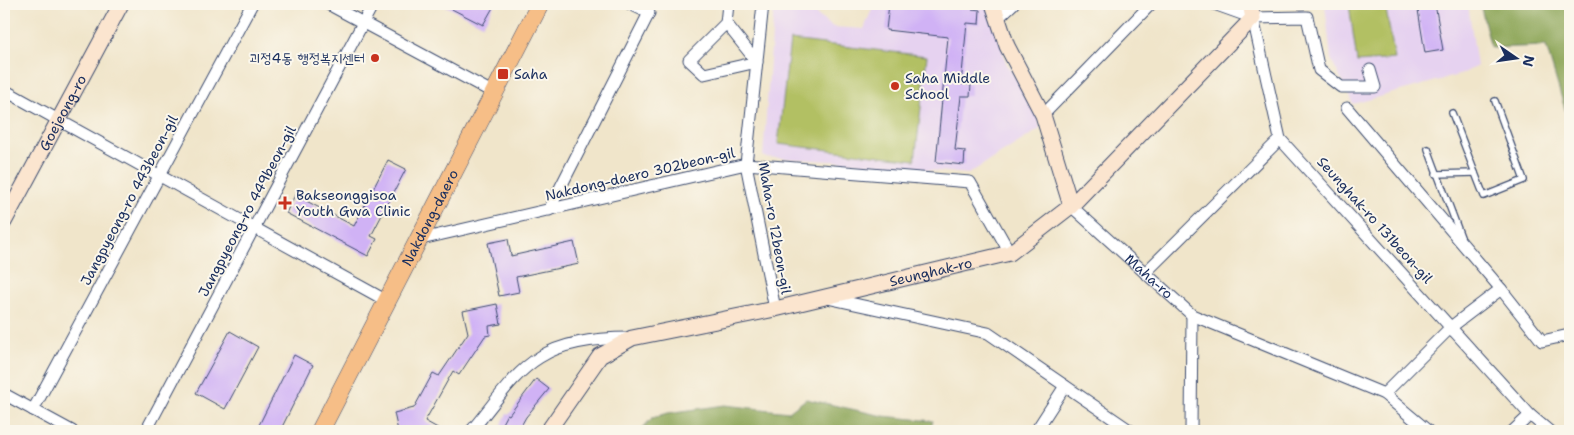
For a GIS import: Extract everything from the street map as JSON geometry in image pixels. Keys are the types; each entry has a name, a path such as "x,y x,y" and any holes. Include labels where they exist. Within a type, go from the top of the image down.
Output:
{"main road":[{"name":"Nakdong-daero","path":"320,431 540,4"}],"street":[{"name":"Goejeong-ro","path":"4,222 121,4"},
{"name":"Jangpyeong-ro 443beon-gil","path":"33,410 252,4"},
{"path":"328,4 494,93"},
{"name":"Jangpyeong-ro 449beon-gil","path":"146,431 373,4"},
{"path":"548,210 649,13 630,4"},
{"path":"726,23 757,62 704,74 689,60 726,23 728,4"},
{"name":"Maha-ro 12beon-gil","path":"763,4 746,164 775,309"},
{"path":"1013,4 996,11 1007,46 1043,115 1071,206"},
{"path":"1043,115 1151,4"},
{"path":"1214,4 1252,11 1307,17 1319,70 1341,86 1375,87 1370,70"},
{"name":"Seunghak-ro 131beon-gil","path":"1252,11 1280,139 1530,414 1549,431"},
{"name":"Seunghak-ro","path":"548,431 600,356 632,338 775,309 1010,253 1071,206 1252,11"},
{"path":"4,90 387,300"},
{"path":"1347,108 1501,289 1542,341 1569,335"},
{"path":"1145,273 1280,139"},
{"name":"Nakdong-daero 302beon-gil","path":"417,240 746,164 970,182 1010,253"},
{"name":"Maha-ro","path":"1071,206 1192,315 1384,394 1428,431"},
{"path":"1384,394 1451,326 1501,289"},
{"path":"825,297 988,333 1131,431"},
{"path":"1191,431 1192,315"},
{"path":"471,431 517,377 539,357 574,344 608,338 632,338"},
{"path":"1036,431 1065,386"},
{"path":"4,394 72,431"},
{"path":"1513,431 1530,414"}],"lane":[{"path":"1452,113 1484,196 1524,180 1495,101"},
{"path":"1428,149 1466,248"},
{"path":"1436,174 1475,173"}],"shaded area":[{"name":"Saha Middle School","path":"783,4 802,4 833,27 864,29 874,4 990,4 1006,63 1038,110 1040,129 968,174 848,162 763,157 774,7"},
{"path":"1325,4 1468,4 1477,66 1462,74 1353,104 1331,59"}],"green space":[{"path":"1349,4 1385,4 1395,59 1357,62"},
{"path":"1480,4 1560,4 1570,12 1570,126 1546,46 1491,48"},
{"path":"790,40 927,56 915,160 778,144"},
{"path":"806,399 883,416 933,421 930,431 640,431 652,418 668,413 725,405 789,412"}],"building":[{"path":"442,4 495,4 483,25"},
{"path":"889,4 972,4 972,9 980,10 979,24 967,23 961,84 971,85 970,96 961,96 955,150 965,151 964,165 936,162 948,37 886,30"},
{"path":"1417,4 1435,4 1443,50 1425,53"},
{"path":"388,160 406,169 371,236 377,239 368,256 286,213 295,195 354,226"},
{"path":"508,239 511,256 574,242 579,264 516,277 519,292 499,296 488,243"},
{"path":"497,304 501,324 489,326 490,335 485,336 459,375 453,371 425,421 443,431 398,431 394,413 414,408 433,373 439,376 468,333 463,311"},
{"path":"230,331 258,347 225,409 196,393"},
{"path":"294,355 313,365 280,431 256,431"},
{"path":"536,379 549,389 526,417 518,431 498,431 507,414 509,415"}],"place":[{"name":"괴정4동 행정복지센터","path":"375,58"},
{"name":"Saha","path":"503,74"},
{"name":"Saha Middle School","path":"895,86"},
{"name":"Bakseonggisoa Youth Gwa Clinic","path":"285,203"}]}
